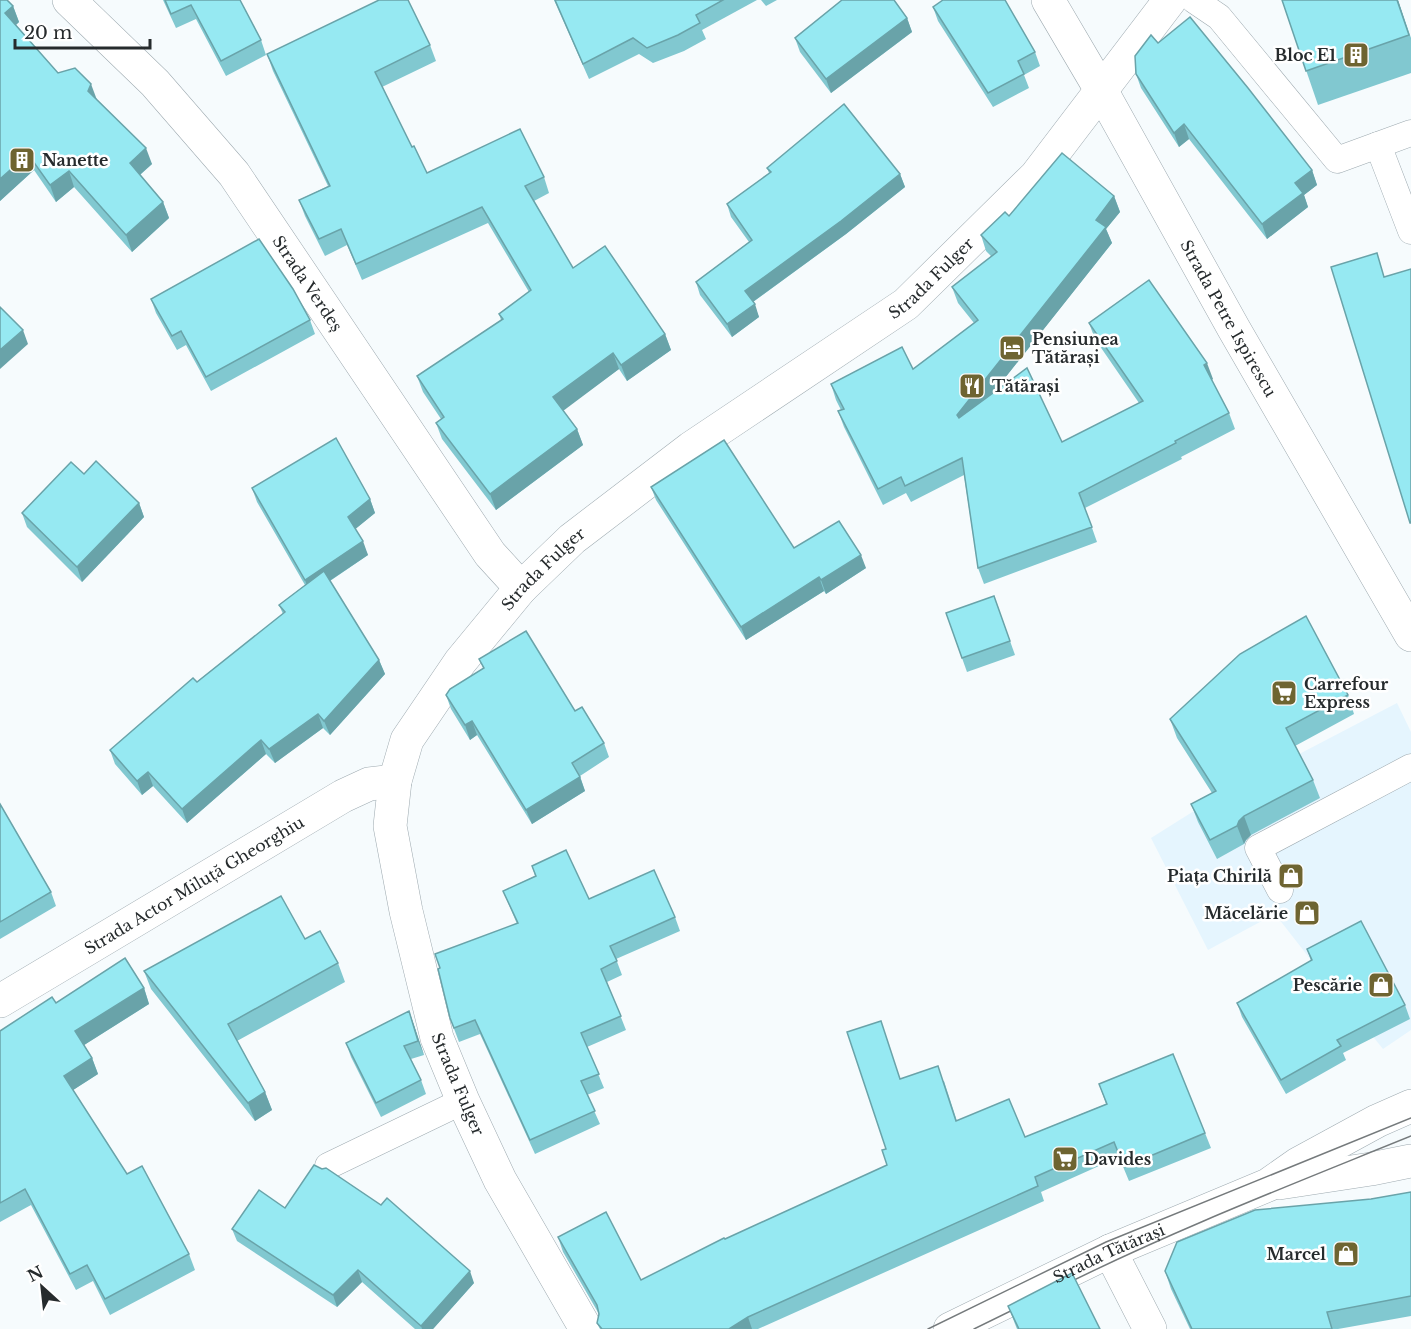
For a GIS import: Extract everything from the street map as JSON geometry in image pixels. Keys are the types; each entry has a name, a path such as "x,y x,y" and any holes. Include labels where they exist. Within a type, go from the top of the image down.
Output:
{"street":[{"name":"Strada Verdeș","path":"69,0 155,84 234,174 490,554 521,588"},
{"name":"Strada Petre Ispirescu","path":"1048,0 1101,90 1234,329 1411,635"},
{"name":"Strada Fulger","path":"586,1329 500,1180 437,1038 406,911 390,826 395,781 407,740 460,662 521,588 572,539 691,448 906,304 1036,176 1170,0"},
{"name":"Strada Actor Miluță Gheorghiu","path":"0,1001 344,795 369,784 395,781"},
{"name":"Strada Tătărași","path":"950,1329 1110,1251 1268,1185 1298,1164 1377,1121 1411,1106"},
{"name":"Strada Tătărași","path":"1268,1185 1411,1161"},
{"path":"1110,1251 1150,1329"}],"lane":[{"path":"1194,0 1219,17 1337,160 1411,134"},
{"path":"1378,145 1411,231"},
{"path":"1280,890 1258,848 1411,767"},
{"path":"328,1166 463,1101"}],"shaded area":[{"name":"Piața Chirilă","path":"1397,703 1411,732 1411,1030 1383,1049 1275,914 1208,950 1151,838 1213,799"}],"building":[{"path":"0,0 7,0 13,6 5,13 58,73 75,68 91,84 88,91 146,148 130,163 163,202 126,235 69,171 50,185 28,154 0,179"},
{"path":"165,0 240,0 261,40 221,61 191,5 171,14"},
{"path":"379,0 408,0 430,45 375,72 427,173 520,129 544,177 525,186 573,268 605,246 665,334 621,365 613,353 553,397 577,429 490,494 436,423 444,417 417,376 503,319 499,314 531,290 482,207 356,264 341,229 319,239 299,200 330,186 267,54"},
{"path":"555,0 723,0 696,15 700,23 678,35 647,48 633,38 583,64"},
{"path":"842,0 894,0 907,18 826,79 795,38"},
{"path":"943,0 1005,0 1035,52 1018,61 1024,74 988,93 933,7"},
{"name":"Bloc E1","path":"1282,0 1397,0 1409,35 1306,71"},
{"path":"1190,17 1312,170 1295,183 1303,193 1262,224 1184,124 1174,133 1136,74 1135,56 1151,35 1158,43"},
{"path":"844,104 900,174 841,221 745,291 755,304 727,324 696,282 752,240 727,204 771,172 767,168"},
{"path":"1062,153 1114,196 1096,220 1106,227 957,415 959,418 1027,368 1062,442 1143,401 1089,323 1149,280 1207,363 1204,365 1229,413 1079,493 1092,527 978,568 962,458 905,486 901,477 878,489 838,411 844,409 831,384 902,347 913,369 978,320 952,287 997,252 981,235 1005,212 1009,216"},
{"path":"259,239 293,289 310,320 206,377 181,331 172,336 151,299"},
{"path":"1377,253 1384,277 1411,269 1411,523 1331,267"},
{"path":"0,307 23,330 0,350"},
{"path":"336,438 370,499 348,517 363,541 305,580 252,488"},
{"path":"724,440 794,548 839,521 861,555 821,580 819,577 741,627 651,487"},
{"path":"96,461 139,503 77,567 22,513 71,462 84,474"},
{"path":"324,571 379,660 324,721 318,714 269,749 261,740 182,809 148,772 137,781 110,750 193,678 197,682 285,612 279,605"},
{"path":"994,596 1010,641 962,658 946,613"},
{"path":"1306,616 1348,695 1286,728 1313,780 1244,816 1237,826 1210,840 1191,804 1216,791 1170,719 1240,654"},
{"path":"526,631 575,711 582,707 604,743 572,763 580,777 526,810 472,721 465,725 446,695 450,689 484,668 479,659"},
{"path":"0,804 51,892 0,922"},
{"path":"566,850 589,899 654,870 675,917 610,946 617,961 601,969 621,1016 581,1033 599,1074 581,1081 595,1111 530,1140 475,1020 454,1028 435,954 518,923 503,891 536,876 532,866"},
{"path":"281,896 305,939 320,931 338,963 228,1024 265,1092 248,1103 144,971"},
{"path":"1361,921 1405,1005 1337,1040 1341,1046 1281,1080 1237,1003 1312,960 1307,949"},
{"path":"125,958 144,988 75,1031 92,1058 64,1076 127,1174 142,1166 189,1254 105,1299 87,1265 70,1274 25,1189 0,1203 0,1031 52,997 56,1003"},
{"path":"409,1011 418,1041 404,1046 421,1080 376,1103 346,1043"},
{"path":"881,1021 900,1079 938,1066 956,1121 1009,1099 1025,1137 1107,1104 1099,1084 1173,1054 1205,1133 1124,1167 1114,1142 1035,1177 1038,1186 748,1317 729,1329 602,1329 597,1323 599,1314 597,1305 558,1237 606,1212 641,1280 724,1238 887,1165 882,1150 886,1149 847,1032"},
{"path":"314,1165 322,1169 326,1168 381,1205 387,1198 470,1271 421,1326 358,1270 333,1295 232,1229 259,1190 285,1208"},
{"path":"1411,1192 1411,1296 1327,1312 1332,1329 1192,1329 1165,1271 1177,1242 1255,1210 1371,1199"},
{"path":"1072,1273 1100,1329 1019,1329 1008,1306"}],"tram line":[{"path":"928,1329 1106,1242 1411,1118"},
{"path":"1060,1287 1190,1227 1411,1136"},
{"path":"974,1329 1025,1304"}],"place":[{"name":"Bloc E1","path":"1356,55"},
{"name":"Nanette","path":"22,160"},
{"name":"Pensiunea Tătărași","path":"1012,348"},
{"name":"Tătărași","path":"972,386"},
{"name":"Carrefour Express","path":"1284,693"},
{"name":"Piața Chirilă","path":"1291,876"},
{"name":"Măcelărie","path":"1307,913"},
{"name":"Pescărie","path":"1381,985"},
{"name":"Davides","path":"1065,1159"},
{"name":"Marcel","path":"1346,1254"}]}
